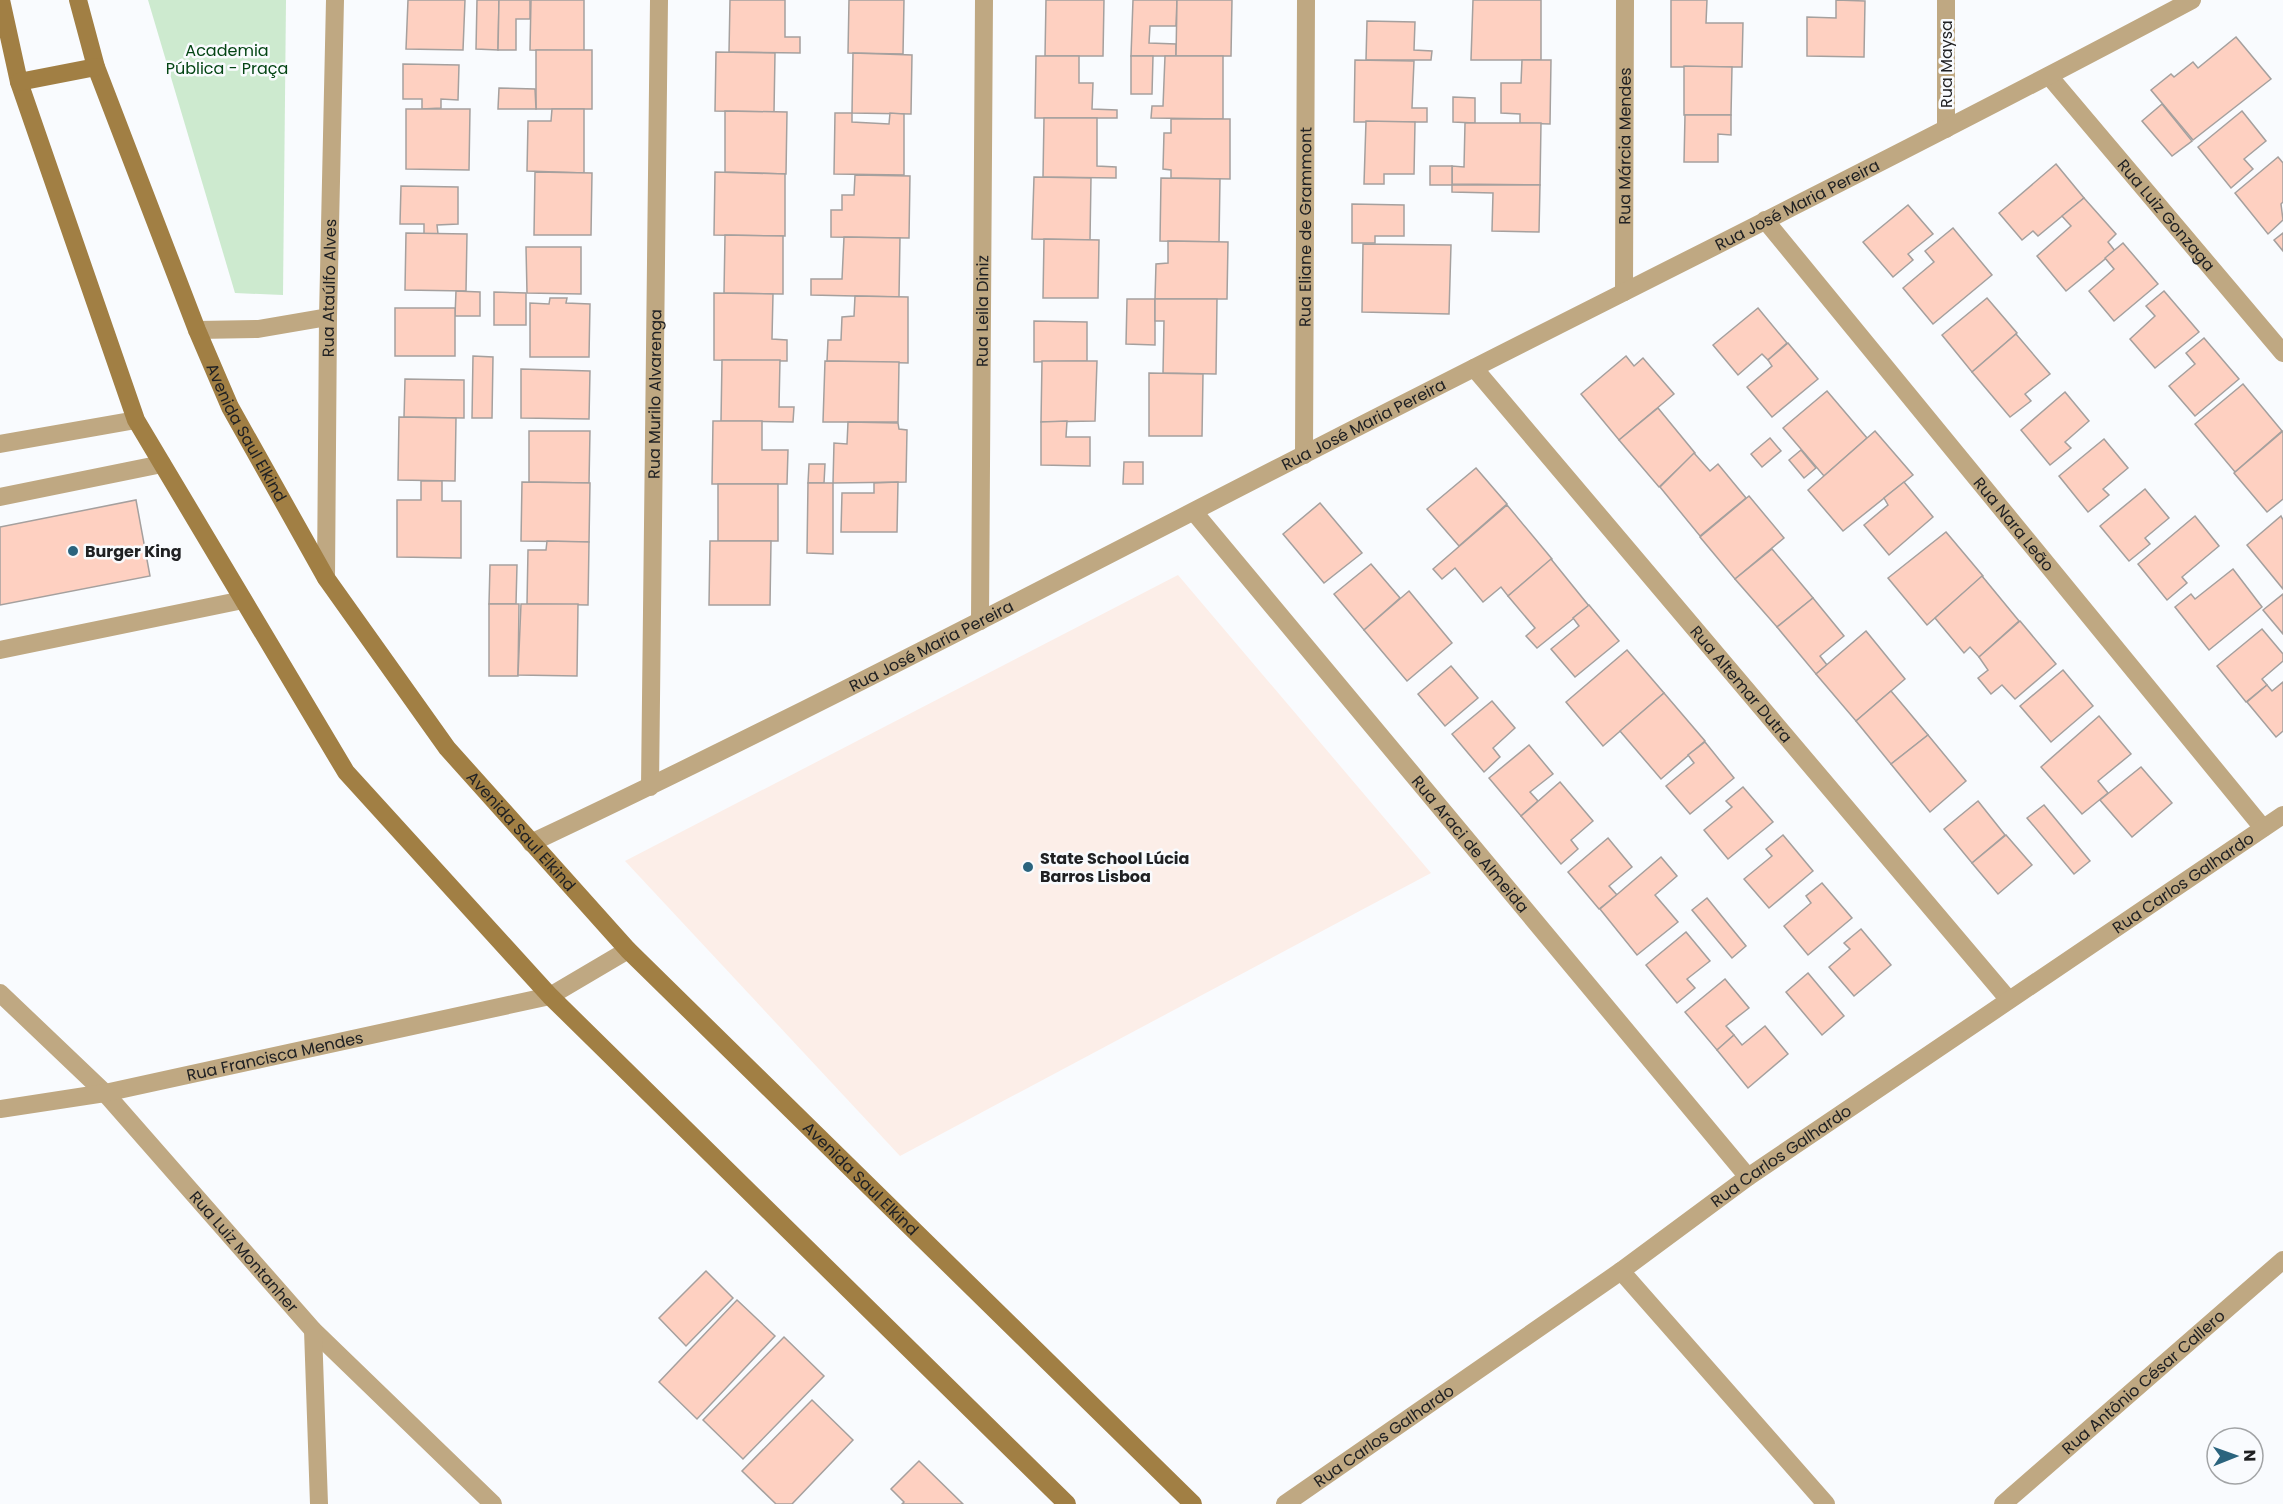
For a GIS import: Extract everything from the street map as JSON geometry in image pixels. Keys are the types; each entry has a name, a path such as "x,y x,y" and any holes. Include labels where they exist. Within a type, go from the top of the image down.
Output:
{"main road":[{"path":"1,0 19,82 136,420 346,772 550,996 1067,1504"},
{"name":"Avenida Saul Elkind","path":"78,0 96,67 197,330 230,407 326,578 447,748 628,950 1193,1504"},
{"path":"19,82 96,67"}],"street":[{"name":"Rua Ataúlfo Alves","path":"326,578 328,317 335,0"},
{"name":"Rua Murilo Alvarenga","path":"651,787 659,0"},
{"name":"Rua Leila Diniz","path":"980,621 984,0"},
{"name":"Rua Eliane de Grammont","path":"1304,455 1306,0"},
{"name":"Rua Márcia Mendes","path":"1624,0 1624,292"},
{"name":"Rua Maysa","path":"1946,0 1946,129"},
{"name":"Rua José Maria Pereira","path":"531,843 651,787 980,621 1946,129 2192,0"},
{"name":"Rua Luiz Gonzaga","path":"2049,76 2283,353"},
{"name":"Rua Nara Leão","path":"1766,220 2263,828"},
{"path":"197,330 258,329 328,317"},
{"name":"Rua Altemar Dutra","path":"1474,368 2009,1000"},
{"path":"0,444 136,420"},
{"path":"0,497 162,464"},
{"name":"Rua Araci de Almeida","path":"1194,512 1748,1177"},
{"path":"0,650 243,600"},
{"name":"Rua Carlos Galhardo","path":"1285,1504 1621,1271 1748,1177 2283,815"},
{"name":"Rua Francisca Mendes","path":"0,1110 105,1093 550,996 628,950"},
{"name":"Rua Luiz Montanher","path":"0,993 105,1093 313,1330 493,1504"},
{"name":"Rua Antônio César Callero","path":"2003,1504 2283,1260"},
{"path":"1621,1271 1826,1504"},
{"path":"313,1330 318,1504"}],"shaded area":[{"name":"State School Lúcia Barros Lisboa","path":"1178,575 1431,873 900,1156 625,861"}],"green space":[{"name":"Academia Pública - Praça","path":"148,0 286,0 283,295 235,293"}],"building":[{"path":"408,0 465,0 463,50 406,49"},
{"path":"477,0 499,0 498,50 476,49"},
{"path":"499,0 530,0 530,19 516,19 516,50 498,50"},
{"path":"531,0 584,0 584,51 530,50"},
{"path":"730,0 785,0 785,37 800,37 800,53 729,52"},
{"path":"849,0 904,0 903,54 848,53"},
{"path":"1046,0 1104,0 1103,56 1045,56"},
{"path":"1133,0 1177,0 1176,26 1150,26 1149,43 1176,44 1176,56 1131,56"},
{"path":"1177,0 1232,0 1231,56 1176,56"},
{"path":"1473,0 1541,0 1541,60 1471,60"},
{"path":"1671,0 1707,0 1706,23 1743,23 1742,67 1671,67"},
{"path":"1836,0 1865,1 1864,57 1807,56 1807,17 1836,18"},
{"path":"1367,21 1415,22 1414,50 1432,51 1431,60 1366,60"},
{"path":"2236,37 2271,79 2193,140 2151,90 2171,74 2174,77 2193,62 2198,68"},
{"path":"536,50 592,50 592,109 536,109"},
{"path":"716,52 775,53 774,112 715,111"},
{"path":"853,53 912,55 911,114 852,113"},
{"path":"1036,56 1079,56 1079,83 1093,83 1092,109 1117,110 1117,118 1035,118"},
{"path":"1131,56 1153,56 1152,94 1131,94"},
{"path":"1165,56 1223,56 1223,119 1151,118 1152,106 1163,106"},
{"path":"1355,60 1414,61 1412,108 1427,108 1427,122 1354,122"},
{"path":"1522,60 1551,60 1550,124 1520,123 1520,114 1501,113 1501,83 1521,83"},
{"path":"403,64 459,65 458,100 441,99 441,108 422,109 422,99 403,99"},
{"path":"1684,66 1732,67 1731,115 1684,115"},
{"path":"499,88 535,89 536,109 498,109"},
{"path":"1453,97 1475,98 1475,123 1453,122"},
{"path":"2162,104 2192,141 2172,156 2142,121"},
{"path":"406,109 470,109 469,170 406,169"},
{"path":"552,109 584,109 584,173 527,171 528,121 551,121"},
{"path":"725,111 787,112 786,174 725,172"},
{"path":"2242,111 2266,141 2244,159 2253,169 2231,188 2198,147"},
{"path":"835,113 852,113 852,122 889,124 890,113 904,114 904,175 834,174"},
{"path":"1685,115 1731,115 1731,135 1718,134 1718,162 1684,162"},
{"path":"1044,118 1097,118 1097,166 1116,167 1116,178 1043,177"},
{"path":"1171,119 1230,119 1230,179 1171,178 1171,170 1163,169 1164,133 1171,133"},
{"path":"1366,121 1415,122 1414,174 1384,174 1384,184 1364,184"},
{"path":"1465,123 1541,123 1540,185 1452,184 1452,166 1464,167"},
{"path":"2278,157 2283,163 2283,202 2281,204 2283,220 2268,234 2235,193"},
{"path":"2056,164 2084,198 2038,236 2033,231 2022,240 1999,213"},
{"path":"1430,166 1452,166 1452,185 1430,185"},
{"path":"535,172 592,173 591,235 534,235"},
{"path":"715,172 785,174 785,236 714,235"},
{"path":"855,175 910,176 909,238 831,237 831,210 842,210 842,195 854,195"},
{"path":"1034,177 1091,178 1090,240 1032,239"},
{"path":"1161,178 1220,179 1219,242 1160,241"},
{"path":"1452,185 1540,185 1539,232 1492,231 1493,193 1452,192"},
{"path":"401,186 458,187 458,224 437,225 438,234 424,234 424,224 400,224"},
{"path":"2084,198 2116,234 2108,242 2115,251 2066,291 2037,256 2071,226 2062,216"},
{"path":"1352,204 1404,205 1404,236 1375,236 1375,243 1352,243"},
{"path":"1908,205 1933,234 1908,254 1913,260 1893,277 1863,242"},
{"path":"1953,228 1992,275 1933,324 1903,288 1934,262 1925,251"},
{"path":"406,233 467,234 466,291 405,290"},
{"path":"2283,233 2283,251 2274,240"},
{"path":"725,235 783,236 783,294 724,293"},
{"path":"844,237 900,238 899,297 811,295 811,279 842,279"},
{"path":"1044,239 1099,240 1098,298 1043,298"},
{"path":"1168,241 1228,242 1227,299 1155,299 1156,264 1168,263"},
{"path":"2123,243 2158,284 2114,321 2089,291 2114,269 2105,258"},
{"path":"1363,244 1451,245 1449,314 1362,312"},
{"path":"526,247 581,247 581,294 527,293"},
{"path":"456,291 480,292 480,316 455,316"},
{"path":"2164,291 2199,332 2155,368 2130,339 2155,316 2146,306"},
{"path":"494,292 526,293 526,325 494,325"},
{"path":"714,293 773,294 772,339 787,340 787,361 714,360"},
{"path":"855,296 908,297 908,363 827,361 828,340 841,340 842,317 854,316"},
{"path":"550,298 567,298 566,303 590,304 589,357 530,357 530,303 549,304"},
{"path":"1987,298 2017,333 1972,372 1942,335"},
{"path":"1127,299 1155,299 1155,345 1126,344"},
{"path":"1155,299 1217,299 1216,374 1163,373 1164,321 1155,321"},
{"path":"395,308 455,308 455,356 395,356"},
{"path":"1758,308 1787,343 1768,360 1762,354 1738,375 1713,345"},
{"path":"1034,321 1087,322 1087,361 1034,362"},
{"path":"2016,334 2050,374 2025,394 2031,401 2010,417 1972,372"},
{"path":"2204,338 2239,379 2195,416 2169,386 2195,364 2186,353"},
{"path":"1788,343 1818,379 1772,417 1747,387 1772,366 1768,360"},
{"path":"473,356 493,357 492,418 472,418"},
{"path":"1626,356 1634,366 1643,358 1674,394 1619,440 1581,394"},
{"path":"722,360 780,360 779,407 794,407 793,422 721,421"},
{"path":"825,361 899,362 898,422 823,422"},
{"path":"1042,361 1097,361 1095,421 1041,422"},
{"path":"521,369 590,371 589,419 521,418"},
{"path":"1149,373 1203,374 1202,436 1149,436"},
{"path":"405,379 464,380 464,418 404,417"},
{"path":"2243,384 2282,431 2235,472 2195,424"},
{"path":"1827,391 1867,438 1824,476 1783,428"},
{"path":"2065,392 2089,421 2065,442 2071,448 2050,465 2021,430"},
{"path":"1658,408 1695,453 1659,487 1619,440"},
{"path":"399,417 456,418 455,481 398,480"},
{"path":"713,421 762,421 762,450 788,450 787,484 712,484"},
{"path":"1067,421 1066,437 1090,437 1090,466 1041,465 1041,422"},
{"path":"848,422 898,423 899,429 907,430 906,482 833,483 834,443 847,444"},
{"path":"529,431 590,431 589,483 529,482"},
{"path":"1875,431 1913,475 1843,531 1808,490"},
{"path":"2283,431 2283,499 2267,512 2234,473"},
{"path":"1770,438 1781,451 1762,467 1751,454"},
{"path":"2104,439 2128,468 2103,489 2109,495 2088,512 2059,476"},
{"path":"1801,450 1816,468 1804,478 1789,460"},
{"path":"1694,453 1710,471 1718,464 1746,498 1700,536 1660,487"},
{"path":"1124,462 1143,462 1143,484 1123,484"},
{"path":"809,464 825,464 824,483 808,483"},
{"path":"1476,468 1507,504 1459,546 1427,509"},
{"path":"421,481 442,481 442,501 461,501 461,558 397,557 397,500 421,500"},
{"path":"522,482 590,483 589,542 521,541"},
{"path":"898,482 897,532 841,532 842,493 874,493 874,483"},
{"path":"1904,482 1933,517 1889,555 1864,525 1888,505 1884,498"},
{"path":"808,483 833,483 833,554 807,553"},
{"path":"718,484 778,484 778,541 718,541"},
{"path":"2145,489 2169,518 2145,538 2150,544 2129,561 2100,526"},
{"path":"1749,496 1784,538 1735,579 1700,537"},
{"name":"Burger King","path":"136,500 150,576 0,605 0,527"},
{"path":"1320,503 1362,553 1324,583 1283,534"},
{"path":"1507,505 1552,559 1508,596 1501,587 1483,602 1455,568 1442,579 1433,569"},
{"path":"2195,516 2219,546 2182,577 2187,583 2167,600 2138,564"},
{"path":"2281,516 2283,520 2283,589 2247,545"},
{"path":"1946,532 1983,576 1927,625 1888,578"},
{"path":"547,541 589,542 588,605 527,604 528,550 546,550"},
{"path":"710,541 771,541 770,605 709,605"},
{"path":"1772,549 1813,598 1777,627 1735,579"},
{"path":"1551,559 1589,606 1537,648 1526,636 1535,628 1508,596"},
{"path":"1371,564 1400,598 1364,630 1334,594"},
{"path":"490,565 517,565 516,604 489,604"},
{"path":"2233,569 2262,607 2209,650 2175,607 2191,594 2195,599"},
{"path":"1982,576 2019,621 1979,657 1970,647 1964,653 1935,618"},
{"path":"1409,591 1452,643 1407,681 1364,630"},
{"path":"2283,594 2283,634 2263,610"},
{"path":"1813,598 1844,636 1820,656 1827,665 1816,674 1777,627"},
{"path":"489,604 519,604 518,676 489,676"},
{"path":"521,604 578,604 577,676 518,675"},
{"path":"1589,605 1619,641 1575,677 1551,649 1579,626 1573,618"},
{"path":"2020,621 2056,664 2015,699 2002,685 1991,694 1978,678 1988,670 1979,657"},
{"path":"2262,629 2283,654 2283,661 2262,679 2267,685 2246,702 2217,666"},
{"path":"1866,631 1905,679 1856,721 1816,674"},
{"path":"1627,650 1664,693 1603,746 1566,702"},
{"path":"1451,666 1478,698 1445,726 1418,694"},
{"path":"2063,670 2093,706 2051,742 2020,706"},
{"path":"2283,682 2283,731 2276,737 2247,702 2267,685 2272,691"},
{"path":"1891,691 1928,735 1891,764 1856,721"},
{"path":"1664,693 1705,741 1661,779 1620,731"},
{"path":"1492,701 1515,728 1493,748 1500,757 1484,772 1452,734"},
{"path":"2099,716 2131,754 2098,781 2108,793 2082,814 2041,767"},
{"path":"1928,735 1966,781 1930,812 1891,764"},
{"path":"1705,742 1734,778 1690,814 1666,786 1694,763 1688,755"},
{"path":"1529,745 1553,774 1530,792 1538,801 1521,816 1489,778"},
{"path":"2141,767 2172,803 2132,837 2100,800"},
{"path":"1560,782 1593,821 1571,840 1578,849 1561,864 1521,816"},
{"path":"1743,787 1773,822 1728,859 1704,830 1732,807 1726,801"},
{"path":"1978,801 2005,835 1972,863 1944,829"},
{"path":"2044,805 2090,861 2074,874 2027,818"},
{"path":"1783,835 1813,871 1769,908 1744,879 1772,856 1766,849"},
{"path":"2006,835 2032,865 1998,894 1972,863"},
{"path":"1608,838 1632,867 1609,886 1617,895 1599,909 1568,872"},
{"path":"1661,857 1677,876 1655,895 1678,922 1637,955 1600,909"},
{"path":"1822,883 1852,918 1808,955 1784,926 1811,903 1806,896"},
{"path":"1707,898 1746,946 1732,958 1692,910"},
{"path":"1861,929 1891,965 1854,996 1829,967 1850,949 1844,943"},
{"path":"1686,932 1710,961 1687,979 1695,988 1677,1003 1646,965"},
{"path":"1808,973 1844,1016 1822,1035 1786,992"},
{"path":"1725,979 1749,1008 1726,1026 1734,1035 1717,1050 1685,1012"},
{"path":"1765,1026 1788,1054 1748,1088 1717,1050 1734,1035 1742,1045"},
{"path":"706,1271 733,1298 686,1346 659,1318"},
{"path":"737,1300 775,1336 697,1419 659,1382"},
{"path":"784,1337 824,1376 743,1459 703,1420"},
{"path":"812,1400 853,1440 792,1504 776,1504 742,1471"},
{"path":"919,1461 963,1504 902,1504 904,1502 891,1489"}],"place":[{"name":"Burger King","path":"73,551"},
{"name":"State School Lúcia Barros Lisboa","path":"1028,867"}]}
